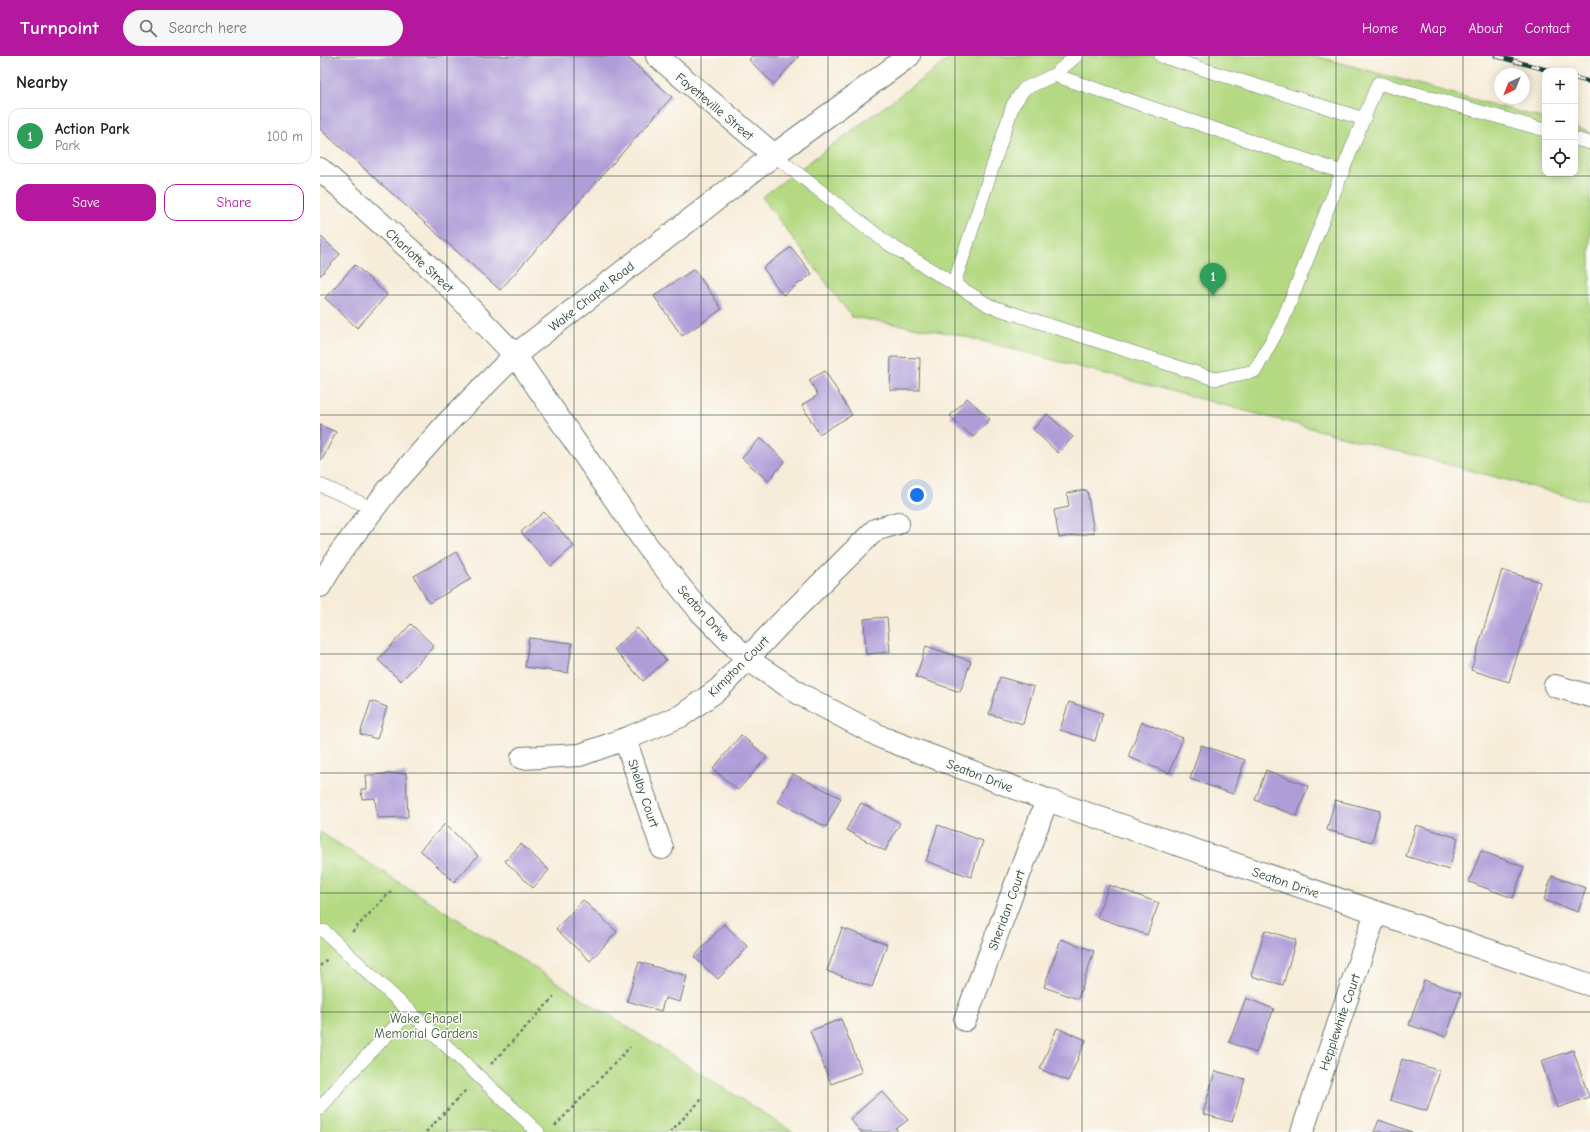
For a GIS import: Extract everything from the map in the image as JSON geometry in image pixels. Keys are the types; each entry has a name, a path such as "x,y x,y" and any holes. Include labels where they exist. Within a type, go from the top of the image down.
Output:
{"street":[{"name":"Fayetteville Street","path":"657,56 774,155"},
{"name":"Wake Chapel Road","path":"320,586 340,553 388,490 448,423 515,355 774,155 909,56"},
{"name":"Charlotte Street","path":"320,169 434,271 515,355"},
{"name":"Seaton Drive","path":"515,355 648,547 699,610 747,659 800,694 883,738 1047,800 1590,984"},
{"name":"Kimpton Court","path":"522,758 580,755 625,739 681,716 719,689 779,625 875,530 898,524"},
{"path":"1555,686 1590,696"},
{"name":"Shelby Court","path":"625,739 662,848"},
{"name":"Sheridan Court","path":"965,1020 1047,800"},
{"name":"Hepplewhite Court","path":"1302,1132 1376,912"}],"lane":[{"path":"954,284 1013,105 1024,89 1054,75 1076,56"},
{"path":"1161,56 1364,119"},
{"path":"1054,75 1342,172"},
{"path":"774,155 886,243 990,306 1215,379 1255,371 1282,322 1378,83 1542,129"},
{"path":"1578,140 1590,143"},
{"path":"320,485 374,508"},
{"path":"324,931 538,1132"},
{"path":"320,1109 340,1084 410,1011"}],"path":[{"path":"320,966 391,891"},
{"path":"554,1126 630,1047"},
{"path":"670,1132 702,1099"}],"green space":[{"path":"953,56 1315,56 1542,118 1542,176 1578,176 1578,129 1590,132 1590,502 955,334 852,317 762,197"},
{"name":"Wake Chapel Memorial Gardens","path":"320,832 793,1132 320,1132"}],"building":[{"path":"320,56 626,56 672,97 500,290 320,129"},
{"path":"752,56 799,56 774,84 749,60"},
{"path":"320,236 340,254 320,276"},
{"path":"791,247 812,274 783,295 763,268"},
{"path":"355,265 387,295 357,328 325,298"},
{"path":"694,269 722,309 682,336 654,296"},
{"path":"891,357 920,358 919,390 890,390"},
{"path":"825,371 852,415 819,434 802,405 818,395 809,380"},
{"path":"967,398 990,419 973,437 950,416"},
{"path":"1047,414 1073,437 1058,453 1033,429"},
{"path":"320,425 336,432 322,460 320,459"},
{"path":"760,438 785,461 768,481 742,458"},
{"path":"1087,490 1094,533 1059,538 1054,510 1069,507 1067,493"},
{"path":"544,512 574,546 551,566 521,532"},
{"path":"456,552 471,579 429,603 414,576"},
{"path":"1502,570 1540,582 1509,682 1471,670"},
{"path":"887,617 890,652 866,654 864,619"},
{"path":"411,624 434,646 401,681 378,660"},
{"path":"637,628 666,660 643,681 614,649"},
{"path":"529,638 572,643 568,673 525,667"},
{"path":"926,646 971,661 960,692 916,677"},
{"path":"1000,677 1034,687 1023,724 989,714"},
{"path":"371,701 387,707 377,739 360,734"},
{"path":"1069,702 1103,713 1095,741 1060,730"},
{"path":"1142,722 1183,738 1169,773 1128,757"},
{"path":"741,735 767,757 738,790 713,769"},
{"path":"1201,745 1245,760 1233,794 1190,779"},
{"path":"1266,770 1308,786 1297,816 1255,800"},
{"path":"406,773 408,817 377,818 375,798 362,799 361,789 367,789 366,775"},
{"path":"793,774 841,798 826,827 778,802"},
{"path":"1335,800 1380,811 1372,842 1327,830"},
{"path":"861,803 900,823 885,851 846,830"},
{"path":"445,824 478,856 454,882 420,850"},
{"path":"938,825 983,841 971,877 926,861"},
{"path":"1416,825 1458,838 1449,870 1406,856"},
{"path":"521,844 549,870 533,888 505,861"},
{"path":"1481,851 1524,867 1513,898 1469,882"},
{"path":"1552,876 1586,888 1578,912 1544,900"},
{"path":"1109,885 1159,903 1147,935 1097,917"},
{"path":"583,900 617,932 590,961 556,929"},
{"path":"724,924 748,947 718,979 694,957"},
{"path":"842,928 887,944 872,987 827,971"},
{"path":"1265,930 1296,940 1283,985 1251,976"},
{"path":"1061,939 1094,951 1078,999 1044,987"},
{"path":"639,962 687,976 680,1002 665,998 661,1011 627,1001"},
{"path":"1424,980 1461,993 1446,1037 1409,1025"},
{"path":"1246,998 1274,1009 1256,1053 1229,1042"},
{"path":"841,1019 862,1072 831,1084 810,1031"},
{"path":"1057,1028 1086,1040 1068,1081 1040,1069"},
{"path":"1573,1050 1589,1097 1557,1108 1541,1061"},
{"path":"1402,1059 1440,1071 1427,1111 1390,1100"},
{"path":"1215,1071 1245,1079 1232,1122 1203,1114"},
{"path":"882,1091 908,1120 896,1129 898,1132 861,1132 850,1119"},
{"path":"1379,1120 1412,1132 1374,1132"}],"railway":[{"path":"1496,56 1542,69"},
{"path":"1578,79 1590,82"}],"place":[{"name":"Action Park","path":"1213,296"}]}
